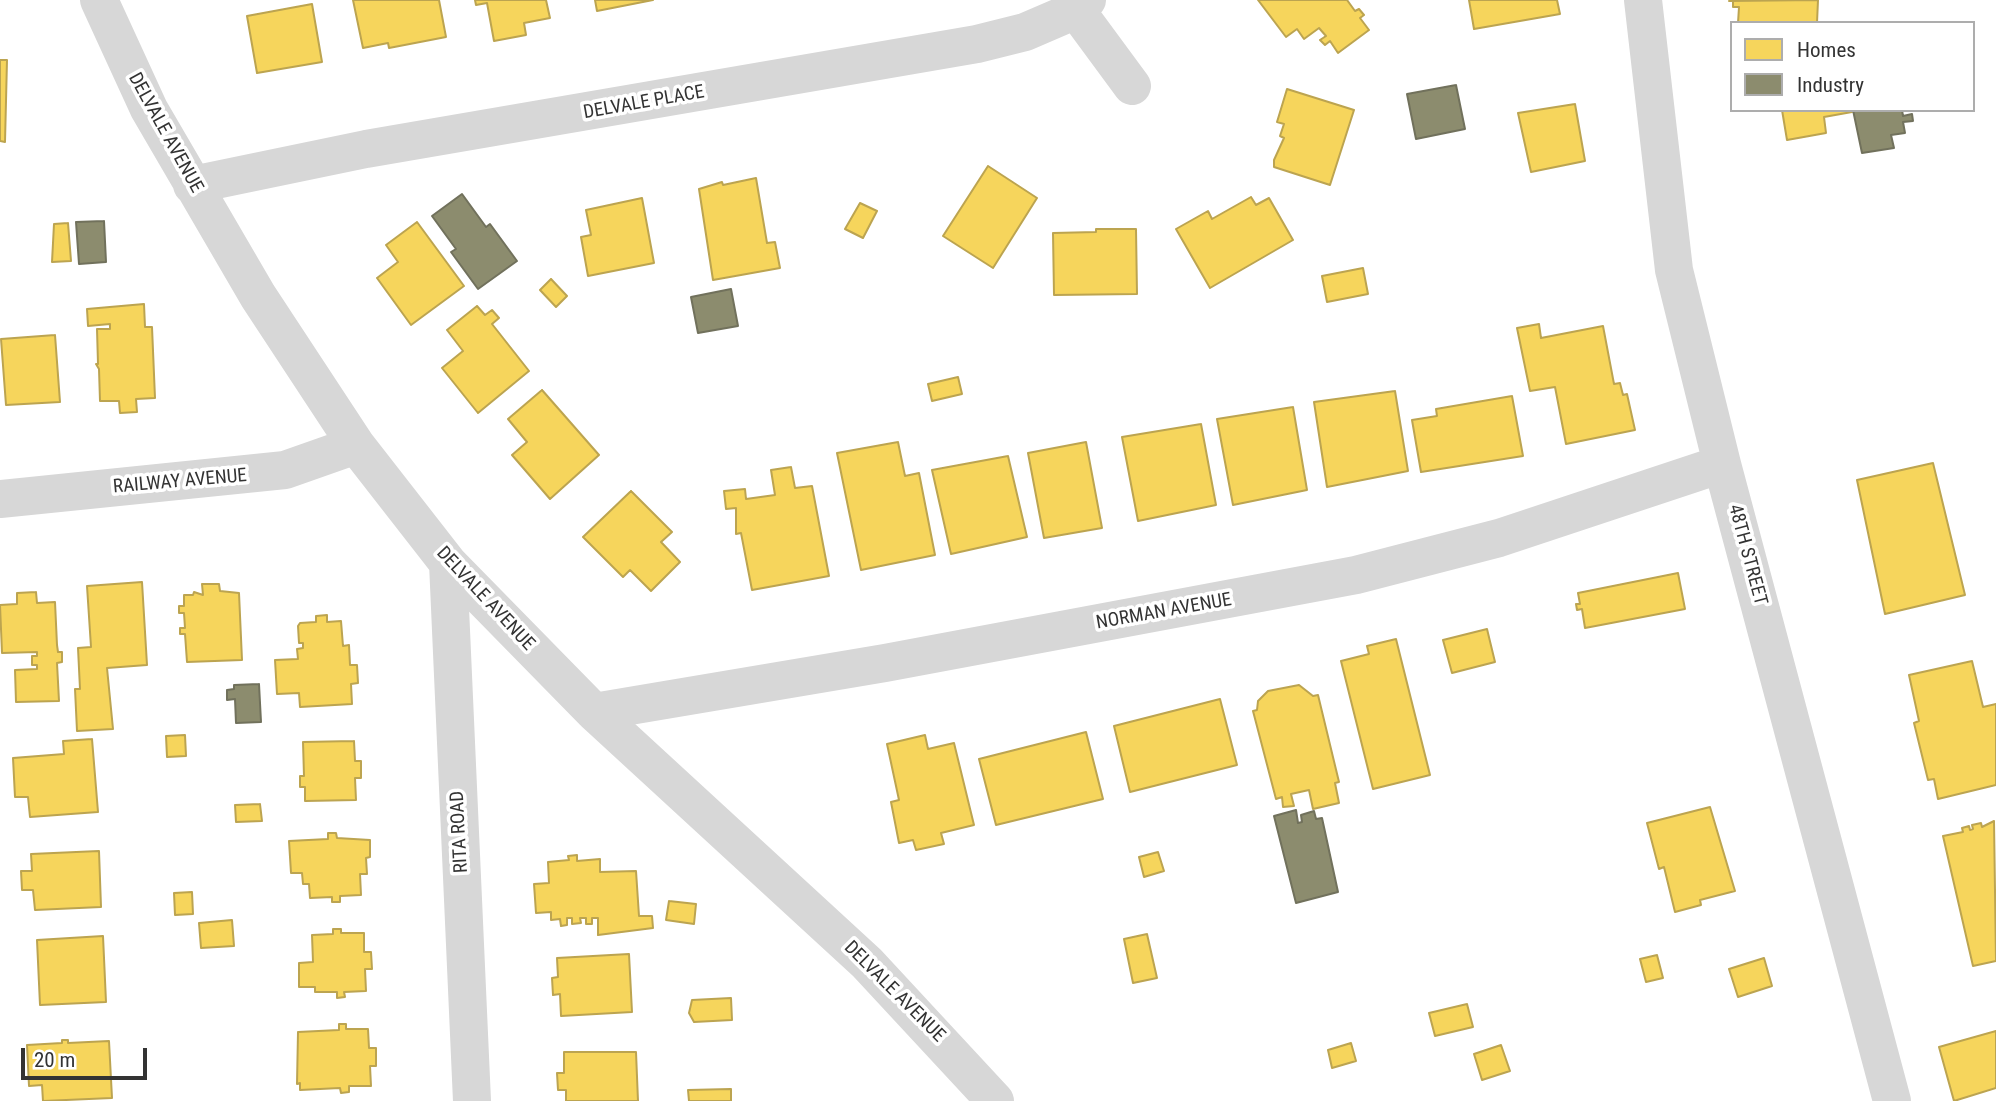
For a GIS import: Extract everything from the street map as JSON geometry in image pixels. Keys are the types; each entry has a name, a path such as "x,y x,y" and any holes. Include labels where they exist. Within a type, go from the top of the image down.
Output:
{"street":[{"name":"DELVALE AVENUE","path":"99,0 149,109 258,296 356,445 448,563 594,712 867,963 981,1096"},
{"name":"48TH STREET","path":"1643,0 1674,270 1722,464 1892,1101"},
{"name":"DELVALE PLACE","path":"192,185 366,149 977,44 1025,32 1082,5"},
{"path":"1082,5 1132,86"},
{"name":"RAILWAY AVENUE","path":"0,499 285,471 356,445"},
{"name":"NORMAN AVENUE","path":"594,712 885,663 1356,575 1499,538 1722,464"},
{"name":"RITA ROAD","path":"448,563 472,1101"}],"building: Homes":[{"path":"353,0 439,0 446,37 389,48 388,43 363,48"},
{"path":"475,0 546,0 550,18 524,23 526,35 494,41 487,3 476,5"},
{"path":"595,0 653,0 597,11"},
{"path":"1258,0 1347,0 1355,11 1359,9 1364,15 1360,18 1369,30 1338,53 1330,41 1325,45 1320,40 1326,36 1319,28 1304,39 1297,29 1286,37"},
{"path":"1469,0 1557,0 1560,14 1474,29"},
{"path":"1818,0 1817,21 1738,21 1739,7 1733,7 1733,1 1729,1"},
{"path":"312,4 322,62 257,73 247,16"},
{"path":"0,60 7,60 5,142 0,141"},
{"path":"1287,89 1354,110 1330,185 1274,167 1274,160 1284,138 1280,136 1284,124 1277,122"},
{"path":"1575,104 1585,161 1531,172 1518,113"},
{"path":"1782,112 1852,112 1824,117 1826,133 1787,140"},
{"path":"988,166 1037,198 993,268 943,236"},
{"path":"756,178 767,243 775,242 780,268 713,280 699,189 722,182 723,185"},
{"path":"1251,197 1256,205 1269,198 1293,240 1210,288 1176,229 1208,211 1212,219"},
{"path":"642,198 654,263 588,276 581,237 591,235 586,210"},
{"path":"860,203 877,211 863,238 845,229"},
{"path":"417,222 464,286 411,325 377,278 398,262 386,245"},
{"path":"68,223 71,261 52,262 54,224"},
{"path":"1096,229 1136,229 1137,294 1054,295 1053,233 1096,232"},
{"path":"1363,268 1368,294 1327,302 1322,276"},
{"path":"551,279 567,296 556,307 540,290"},
{"path":"144,304 145,327 152,327 155,398 136,399 137,412 120,413 119,401 100,401 99,369 96,364 97,329 110,329 110,324 88,326 87,309"},
{"path":"477,306 485,315 492,310 499,318 492,324 529,371 478,413 442,368 463,351 447,330"},
{"path":"1539,324 1541,338 1603,326 1614,384 1620,383 1623,395 1627,394 1635,430 1566,444 1555,387 1530,391 1517,328"},
{"path":"55,335 60,402 6,405 1,339"},
{"path":"958,377 962,394 932,401 928,384"},
{"path":"542,390 599,455 550,499 512,455 527,442 508,419"},
{"path":"1395,391 1408,471 1327,487 1314,402"},
{"path":"1512,396 1523,456 1421,472 1412,420 1437,416 1436,409"},
{"path":"1293,407 1307,490 1233,505 1217,419"},
{"path":"1201,424 1216,505 1138,521 1122,437"},
{"path":"898,442 905,476 919,473 935,555 861,570 837,453"},
{"path":"1086,442 1102,528 1044,538 1028,453"},
{"path":"1008,456 1027,537 951,554 932,470"},
{"path":"1933,463 1965,595 1885,614 1857,480"},
{"path":"791,467 795,488 812,486 829,576 752,590 741,533 736,534 736,508 726,509 724,491 745,489 746,499 775,495 771,470"},
{"path":"631,491 672,532 661,542 680,562 651,591 630,570 623,577 583,537"},
{"path":"1678,573 1685,609 1585,628 1582,609 1577,610 1576,604 1580,604 1578,593"},
{"path":"142,582 147,665 107,668 113,729 77,731 75,689 80,689 78,648 91,647 87,586"},
{"path":"202,584 219,584 220,591 239,593 242,660 187,662 185,634 180,634 180,628 185,628 184,613 179,613 179,606 184,606 184,595 193,595 194,592 203,595"},
{"path":"36,592 37,603 55,602 57,645 58,652 62,652 62,662 57,663 59,701 16,702 15,670 37,669 37,665 32,665 32,656 37,656 37,652 2,653 0,605 17,604 17,593"},
{"path":"327,615 327,622 341,621 343,646 349,645 350,665 357,665 358,683 351,684 352,704 300,707 299,693 277,694 275,660 298,659 297,649 303,648 303,643 299,643 298,626 300,623 316,622 316,616"},
{"path":"1487,629 1495,662 1452,673 1443,640"},
{"path":"1396,639 1430,775 1373,789 1341,661 1369,654 1367,646"},
{"path":"1972,661 1983,707 1996,704 1996,785 1938,799 1934,779 1928,780 1914,723 1919,721 1909,675"},
{"path":"1299,685 1313,696 1318,695 1339,782 1335,783 1339,803 1313,809 1309,790 1291,794 1294,806 1283,807 1282,797 1276,799 1253,711 1257,710 1258,701 1268,691"},
{"path":"1220,699 1237,765 1130,792 1114,726"},
{"path":"1086,732 1103,799 996,825 979,759"},
{"path":"185,735 186,756 167,757 166,736"},
{"path":"925,735 928,749 954,743 974,825 941,833 944,844 916,850 913,840 899,843 891,802 899,800 887,744"},
{"path":"92,739 98,812 30,817 28,797 15,797 13,758 64,754 63,741"},
{"path":"354,741 355,761 361,761 361,778 355,778 356,800 305,801 305,787 300,787 300,776 304,776 303,742"},
{"path":"260,804 262,821 236,822 235,805"},
{"path":"1710,807 1735,891 1700,900 1701,905 1675,912 1664,867 1659,869 1647,823"},
{"path":"1994,821 1996,961 1973,966 1943,836 1963,832 1962,828 1969,826 1970,830 1973,829 1972,825 1981,823 1982,827"},
{"path":"328,833 336,833 337,838 370,840 370,857 366,858 367,874 360,874 361,895 340,896 340,902 332,902 332,897 310,898 309,884 303,884 302,873 291,873 289,841 328,839"},
{"path":"99,851 101,907 35,910 33,890 22,890 21,871 32,871 31,854"},
{"path":"1158,852 1164,871 1144,877 1139,857"},
{"path":"577,855 577,861 600,859 600,872 636,871 639,916 652,916 653,928 598,935 598,918 592,918 592,924 586,924 586,918 580,918 581,923 572,924 572,918 567,918 567,925 561,926 560,919 551,920 551,912 536,913 534,884 549,883 548,862 569,860 568,856"},
{"path":"192,892 193,914 175,915 174,893"},
{"path":"669,901 696,904 694,924 666,920"},
{"path":"232,920 234,946 201,948 199,923"},
{"path":"333,929 341,929 341,933 364,933 364,952 371,952 372,969 365,969 366,991 344,992 345,997 337,998 337,992 315,992 315,987 299,987 299,963 313,962 312,935 333,934"},
{"path":"1147,934 1157,978 1133,983 1124,939"},
{"path":"103,936 106,1002 40,1005 37,940"},
{"path":"629,954 632,1012 561,1016 560,994 553,995 552,978 558,977 557,958"},
{"path":"1657,955 1663,978 1646,982 1640,959"},
{"path":"1764,958 1772,986 1738,997 1729,969"},
{"path":"731,998 732,1020 694,1022 689,1013 692,1000"},
{"path":"1467,1004 1473,1027 1435,1036 1429,1013"},
{"path":"339,1024 346,1024 346,1029 368,1029 369,1048 376,1048 376,1066 370,1066 371,1086 349,1086 349,1092 341,1093 340,1088 300,1090 300,1083 297,1084 298,1032 339,1030"},
{"path":"1996,1031 1996,1088 1954,1101 1939,1047"},
{"path":"62,1040 68,1040 68,1043 109,1041 112,1098 43,1101 42,1085 29,1086 27,1045 62,1043"},
{"path":"1351,1043 1356,1061 1332,1068 1328,1050"},
{"path":"1501,1045 1510,1071 1482,1080 1474,1054"},
{"path":"564,1052 636,1052 638,1101 566,1101 566,1090 558,1090 557,1073 564,1073"},
{"path":"731,1089 731,1101 689,1101 688,1090"}],"building: Industry":[{"path":"1456,85 1465,129 1416,139 1407,94"},
{"path":"1853,112 1902,112 1903,116 1912,114 1913,121 1903,122 1905,133 1891,135 1894,148 1862,153"},
{"path":"462,194 486,227 490,224 517,261 478,289 451,252 456,249 432,216"},
{"path":"104,221 106,262 79,264 76,222"},
{"path":"731,289 738,326 698,333 691,297"},
{"path":"259,684 261,722 236,723 235,699 227,700 227,690 234,689 234,685"},
{"path":"1296,810 1298,823 1302,822 1301,815 1314,811 1316,819 1322,818 1338,892 1296,903 1274,816"}]}
